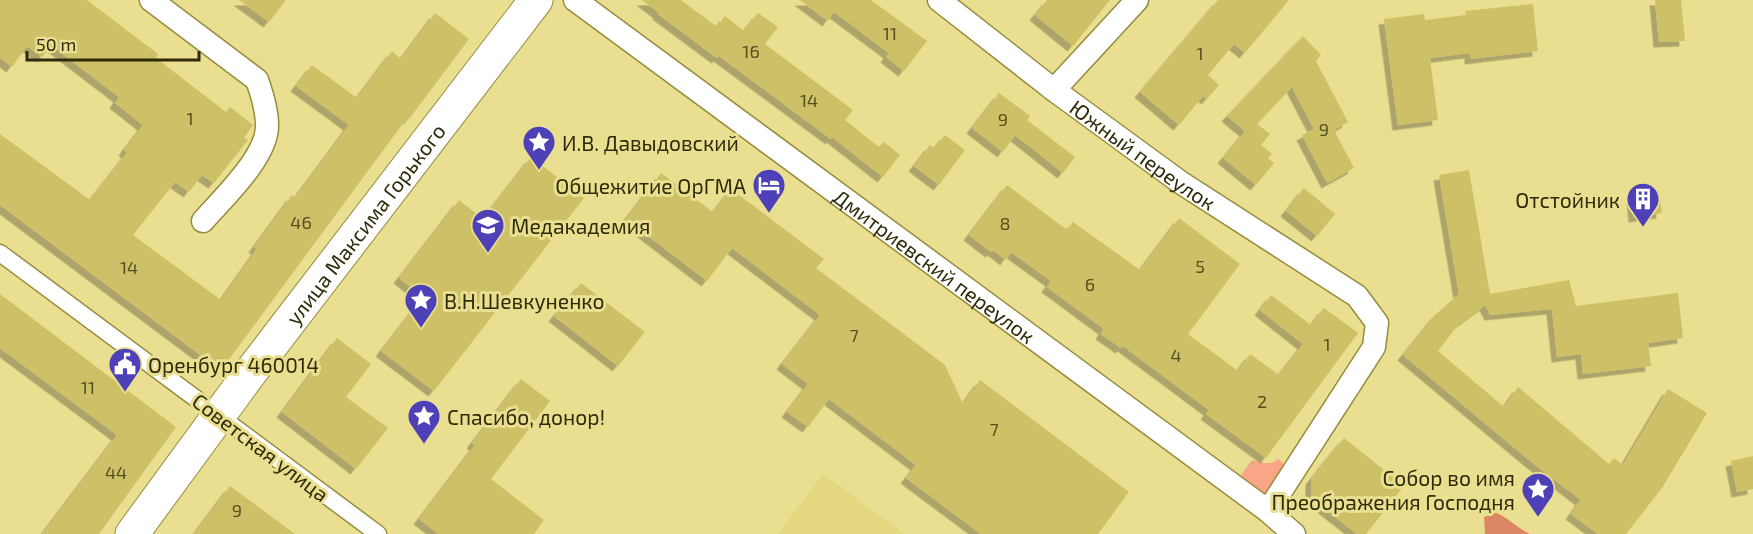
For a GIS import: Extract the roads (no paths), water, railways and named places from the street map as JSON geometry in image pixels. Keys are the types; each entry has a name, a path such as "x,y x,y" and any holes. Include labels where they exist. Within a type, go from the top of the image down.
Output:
{"main road":[{"name":"улица Максима Горького","path":"132,534 219,416 536,0"}],"street":[{"path":"151,0 257,80 263,99 268,127 259,154 203,221"},
{"name":"Дмитриевский переулок","path":"575,0 1268,511 1294,534"},
{"name":"Южный переулок","path":"939,0 1054,90 1180,182 1357,296 1377,323 1374,347 1268,511"},
{"path":"1054,90 1137,0"},
{"name":"Советская улица","path":"0,253 378,534"}],"place":[{"name":"И.В. Давыдовский","path":"539,171"},
{"name":"Общежитие ОрГМА","path":"769,214"},
{"name":"Отстойник","path":"1643,228"},
{"name":"Медакадемия","path":"488,254"},
{"name":"В.Н.Шевкуненко","path":"421,329"},
{"name":"Оренбург 460014","path":"125,393"},
{"name":"Спасибо, донор!","path":"424,445"},
{"name":"Собор во имя Преображения Господня","path":"1538,518"}]}
